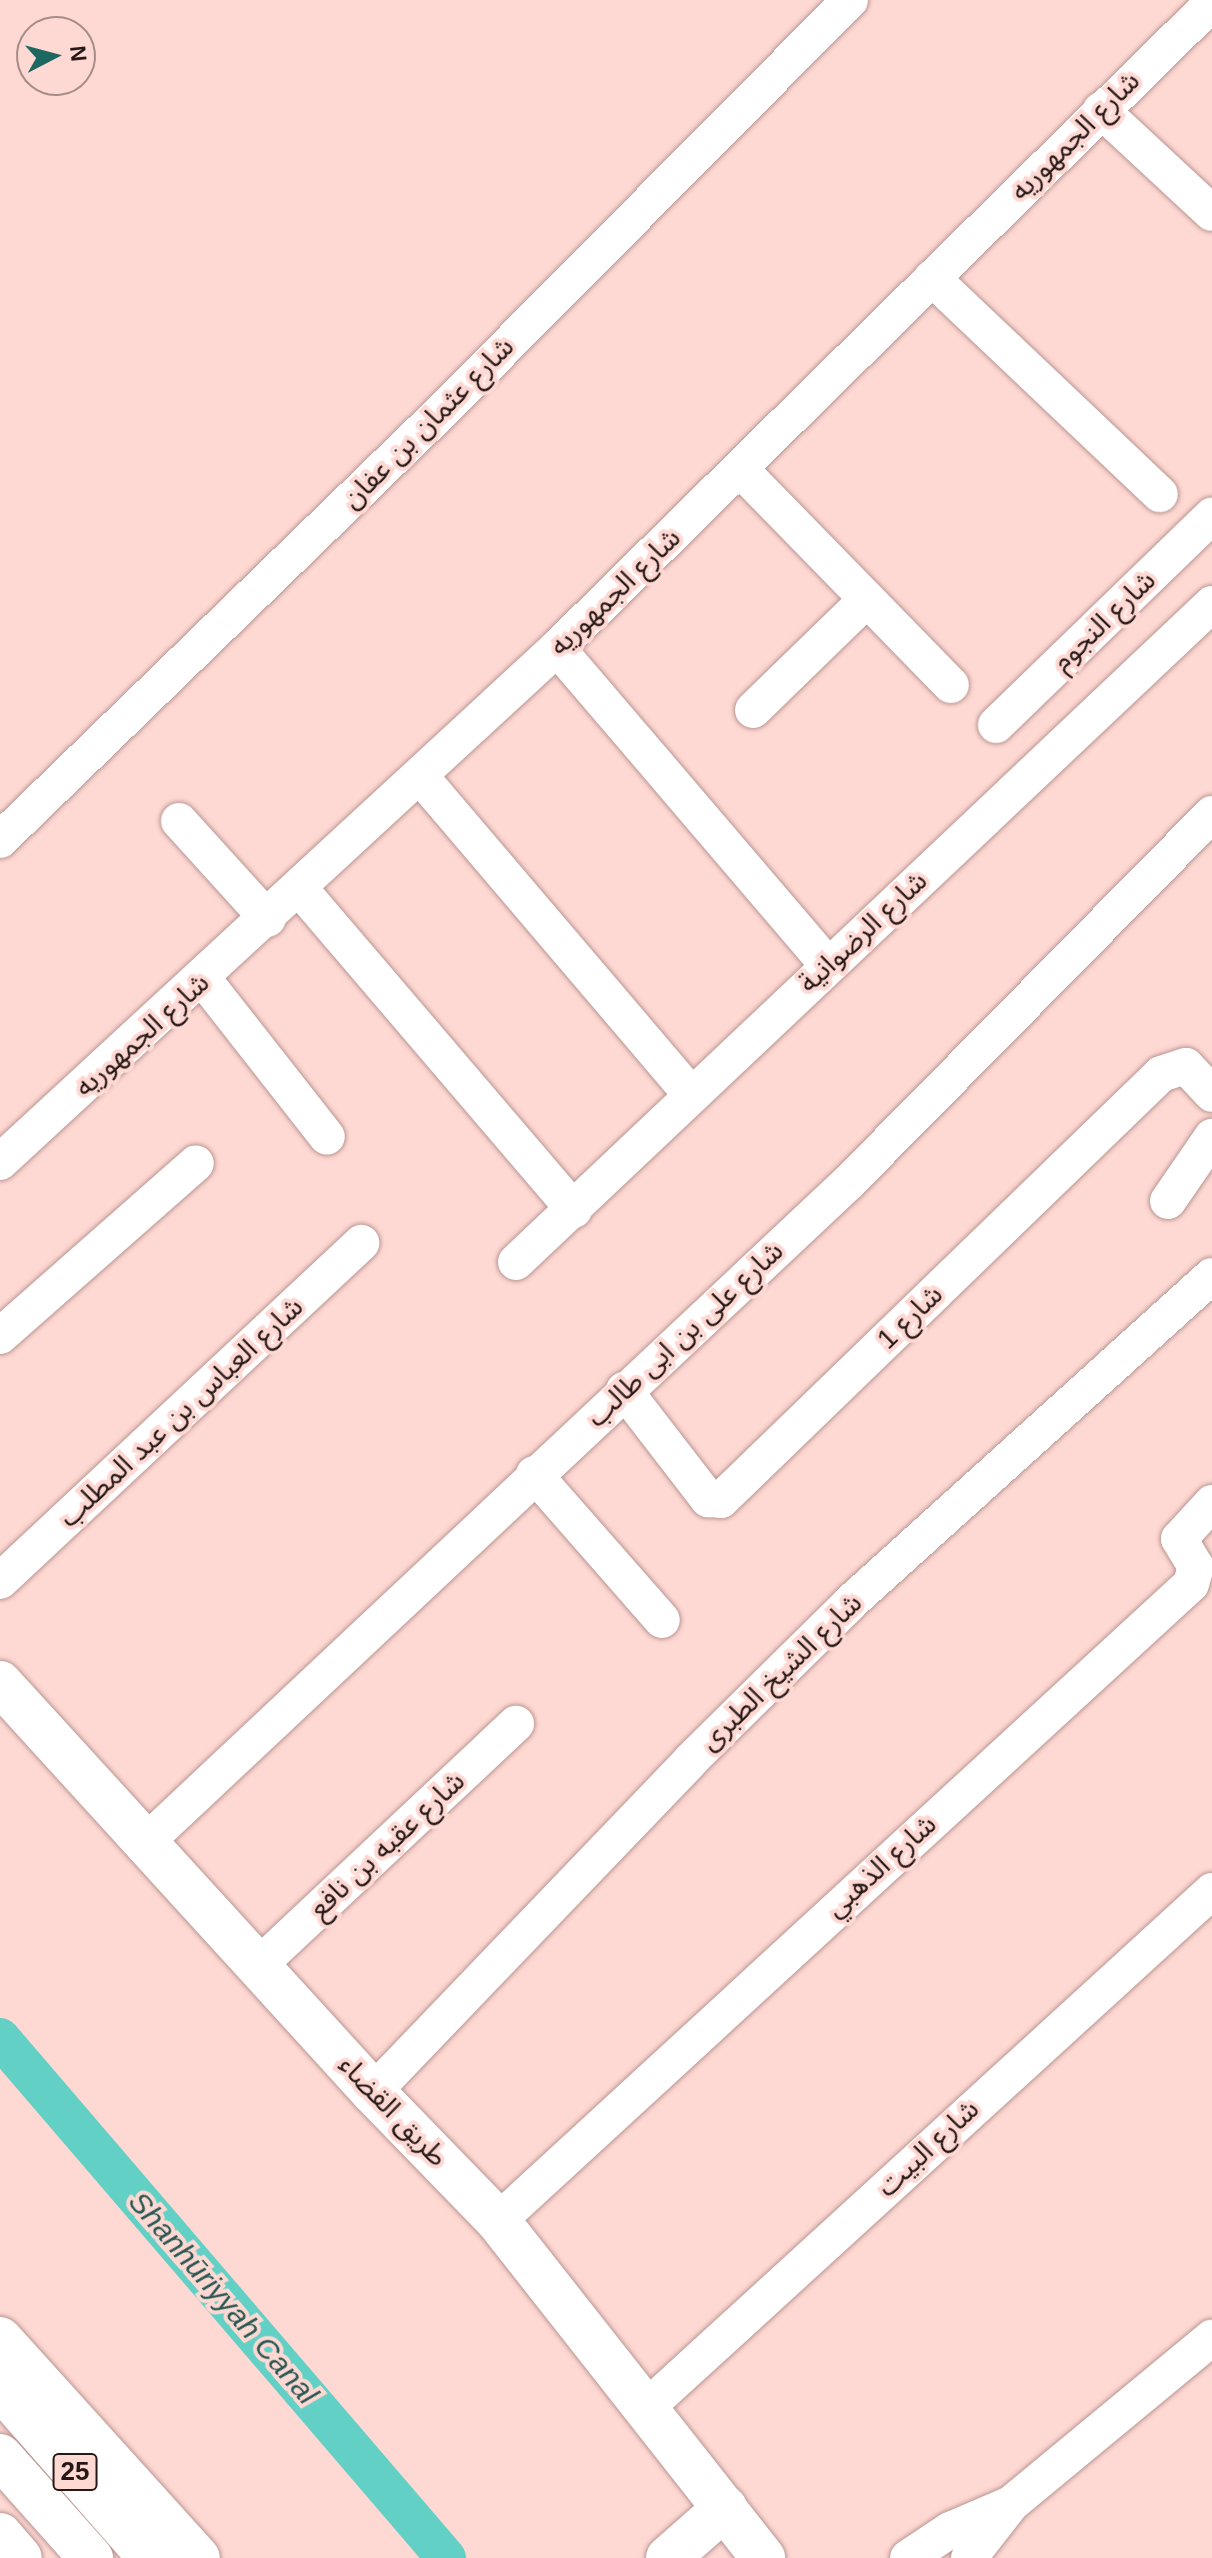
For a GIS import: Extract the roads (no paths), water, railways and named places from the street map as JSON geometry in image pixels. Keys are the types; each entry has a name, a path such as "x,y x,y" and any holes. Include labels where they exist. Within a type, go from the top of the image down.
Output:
{"main road":[{"name":"طريق القضاء","path":"0,1683 373,2092 498,2221 763,2558"},
{"path":"0,2339 198,2558"},
{"name":"25","path":"0,2387 150,2558"},
{"name":"25","path":"0,2456 91,2558"},
{"path":"680,2547 725,2508"},
{"path":"0,2535 20,2558"}],"street":[{"name":"شارع عثمان بن عفان","path":"0,840 442,411 850,0"},
{"name":"شارع الجمهوريه","path":"0,1162 204,980 557,648 742,471 932,278 1212,3"},
{"path":"1101,110 1212,213"},
{"path":"932,278 1160,494"},
{"path":"742,471 951,685"},
{"name":"شارع النجوم","path":"996,725 1212,516"},
{"path":"753,710 867,599"},
{"name":"شارع الرضوانية","path":"516,1262 1212,604"},
{"path":"557,648 828,965"},
{"path":"420,776 691,1094"},
{"name":"شارع على بن ابى طالب","path":"146,1842 534,1474 849,1182 1212,814"},
{"path":"179,821 268,919"},
{"path":"300,889 574,1210"},
{"path":"204,980 327,1137"},
{"name":"شارع 1","path":"624,1390 708,1499 721,1500 1161,1074 1186,1066 1212,1094"},
{"path":"1168,1201 1212,1137"},
{"path":"0,1336 196,1163"},
{"name":"شارع العباس بن عبد المطلب","path":"0,1581 361,1243"},
{"name":"شارع الشيخ الطبرى","path":"373,2092 690,1761 851,1602 1212,1276"},
{"path":"534,1474 662,1620"},
{"name":"شارع الذهبي","path":"498,2221 1191,1584 1196,1567 1179,1539 1212,1503"},
{"name":"شارع عقبه بن نافع","path":"258,1966 516,1724"},
{"name":"شارع البيت","path":"645,2409 1212,1891"},
{"path":"969,2558 1011,2504 1212,2338"},
{"path":"908,2558 969,2520 1011,2504"}],"waterway":[{"name":"Shanhūriyyah Canal","path":"0,2038 446,2558"}]}
